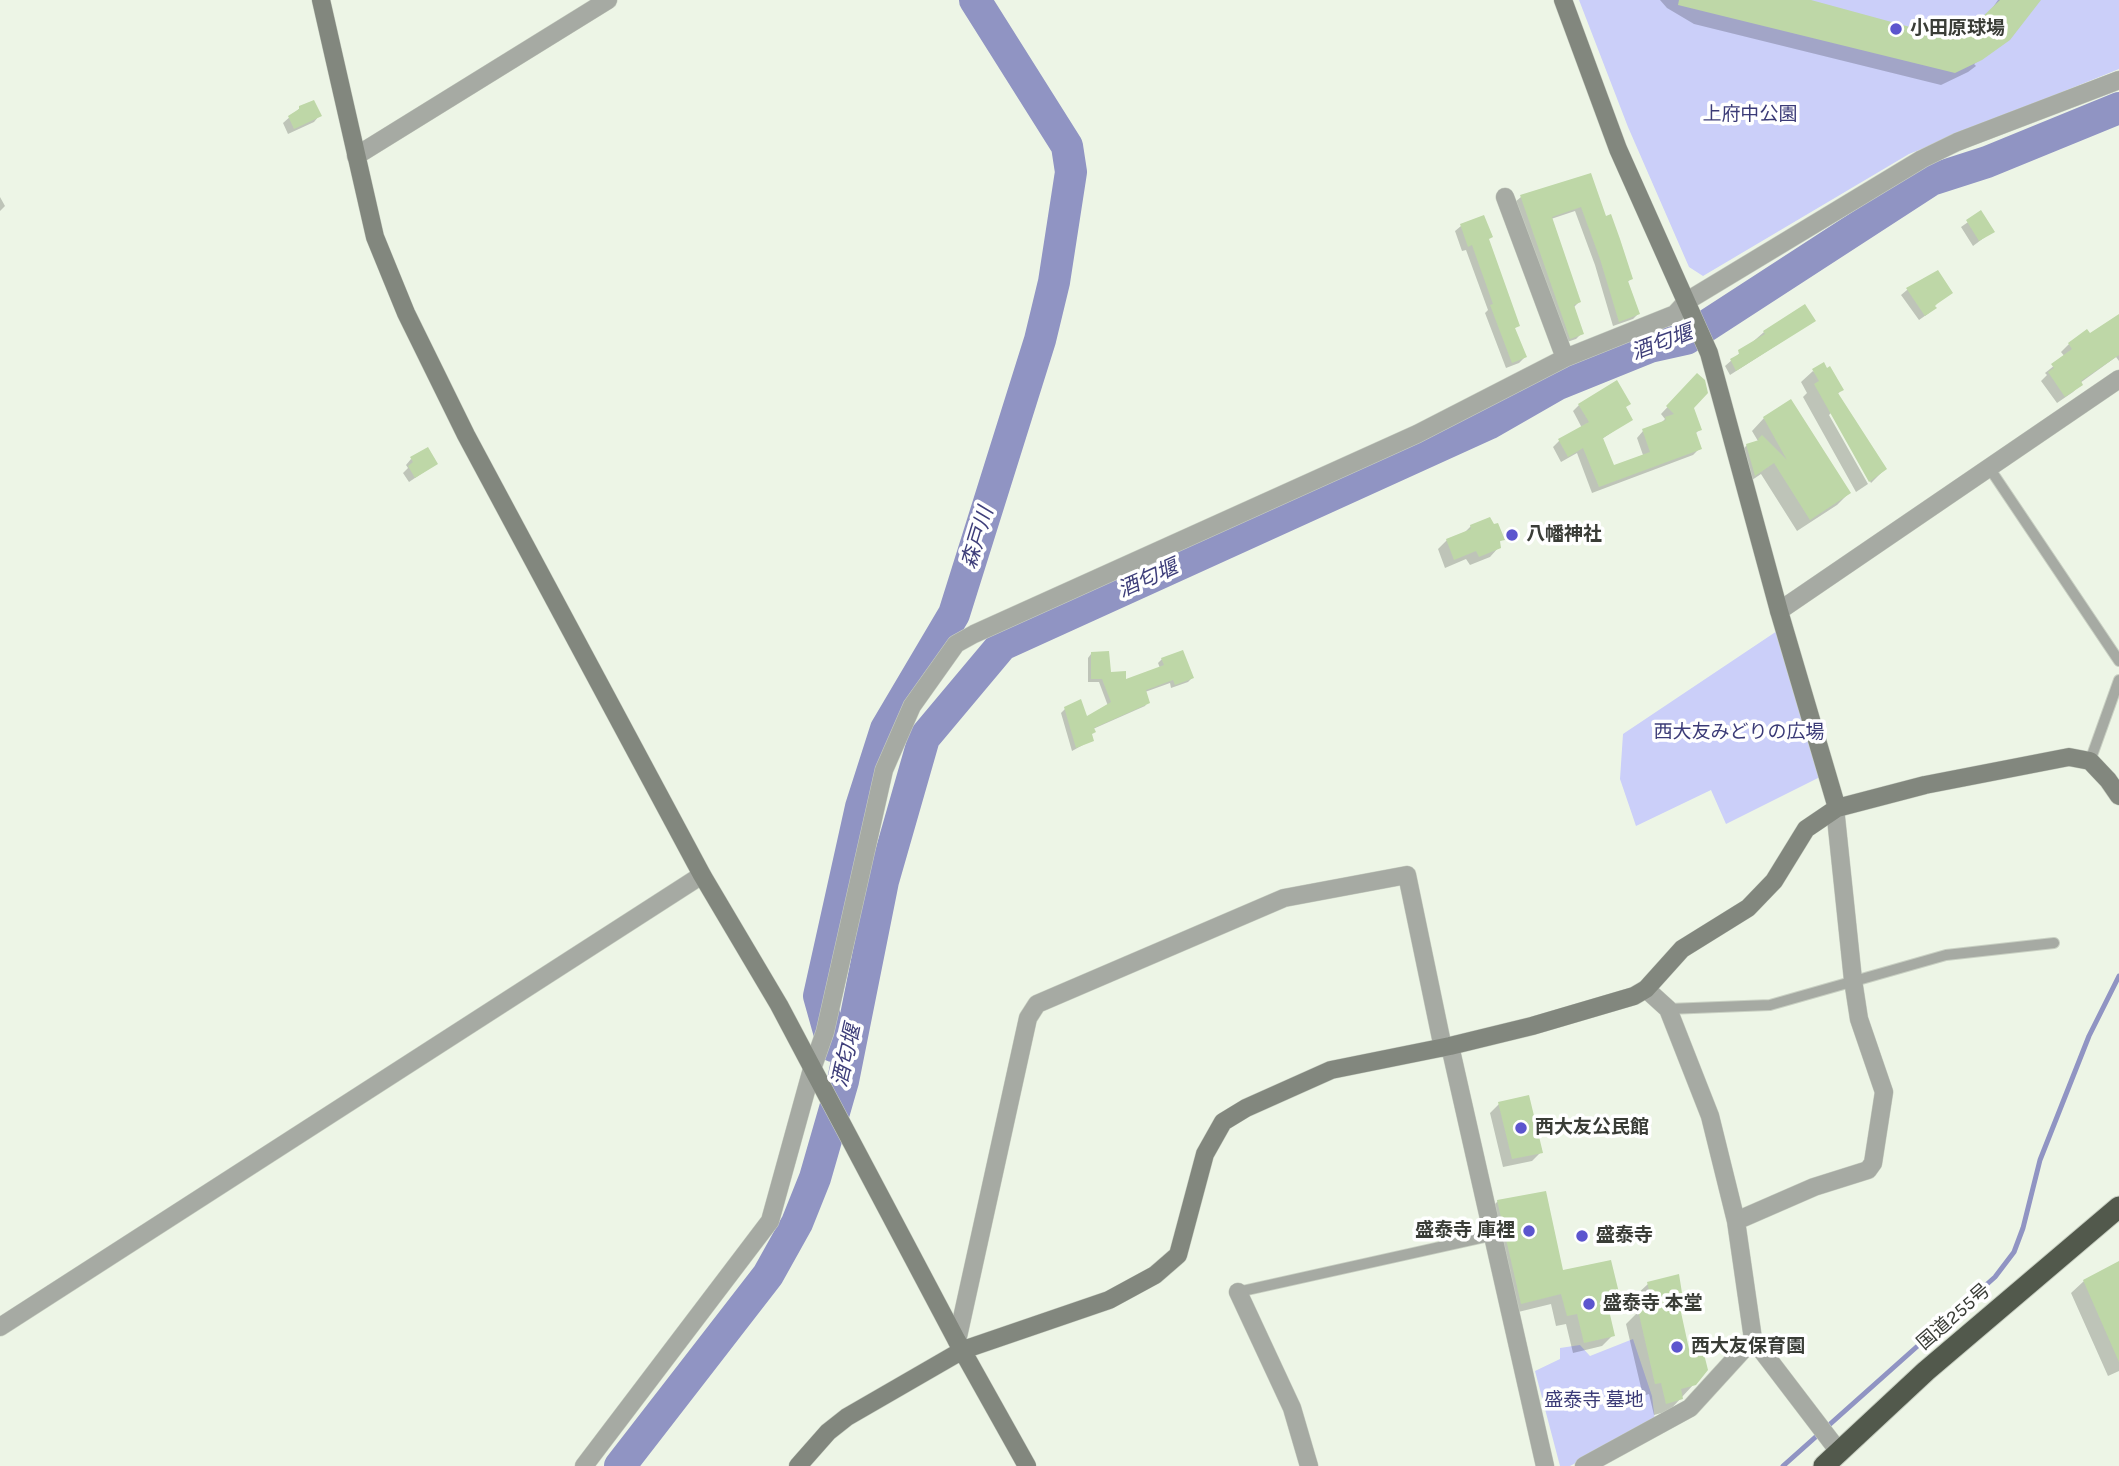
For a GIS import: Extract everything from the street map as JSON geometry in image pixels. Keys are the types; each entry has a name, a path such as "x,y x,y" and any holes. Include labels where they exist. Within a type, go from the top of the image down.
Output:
{"highway":[{"name":"国道255号","path":"1829,1462 1926,1371 2119,1207"}],"street":[{"path":"321,0 375,237 406,313 466,435 702,875 779,1005 960,1346 1027,1466"},
{"path":"356,156 608,0"},
{"path":"1563,0 1618,149 1709,353 1836,808 1859,1019 1884,1092 1873,1163 1868,1170 1814,1187 1736,1221"},
{"path":"584,1466 770,1221 812,1069 825,1032 884,770 912,706 956,644 1417,434 1564,358 1675,314 1686,301 1922,159 1957,142 2119,80"},
{"path":"1505,197 1564,358"},
{"path":"1779,611 2119,379"},
{"path":"799,1466 828,1432 847,1417 960,1346 1109,1300 1155,1275 1178,1255 1205,1154 1223,1122 1245,1108 1331,1070 1447,1047 1532,1026 1634,996 1647,989 1682,949 1748,908 1774,881 1807,829 1836,808 1925,785 2069,757 2090,761 2119,796"},
{"path":"0,1326 702,875"},
{"path":"960,1346 1028,1018 1037,1004 1284,898 1407,875 1494,1234 1545,1466"},
{"path":"1647,989 1668,1009 1710,1116 1736,1221 1753,1339 1829,1462"},
{"path":"1238,1292 1292,1408 1308,1466"},
{"path":"1584,1466 1690,1408 1753,1339"}],"lane":[{"path":"1990,469 2119,660"},
{"path":"2090,761 2119,680"},
{"path":"1668,1009 1770,1005 1810,996 1853,980 1946,955 2054,943"},
{"path":"1238,1292 1494,1234"}],"green space":[{"name":"上府中公園","path":"1579,0 2119,0 2119,69 1909,154 1703,276 1689,267 1628,127"},
{"name":"西大友みどりの広場","path":"1777,631 1820,777 1726,824 1711,790 1636,826 1620,779 1623,734"},
{"name":"盛泰寺 墓地","path":"1633,1339 1652,1396 1655,1421 1570,1466 1560,1466 1535,1371 1560,1359 1560,1348 1580,1345 1590,1356"}],"building":[{"name":"小田原球場","path":"1679,0 1811,0 1954,39 2000,0 2041,0 2010,40 1982,60 1955,73 1678,5"},
{"path":"314,100 322,116 294,129 288,116 299,109 299,106"},
{"path":"1591,173 1606,216 1611,214 1620,239 1633,279 1628,281 1640,314 1619,322 1581,207 1552,217 1581,302 1574,305 1584,334 1570,339 1520,195"},
{"path":"1981,210 1995,232 1979,241 1966,220"},
{"path":"1484,215 1493,237 1489,239 1520,326 1515,328 1527,357 1512,363 1490,305 1493,304 1472,245 1468,247 1460,224"},
{"path":"1938,270 1953,293 1925,316 1906,288"},
{"path":"1805,304 1816,321 1736,371 1730,359 1739,354 1738,350"},
{"path":"2119,314 2119,355 2081,381 2083,385 2065,397 2048,372 2054,368 2051,364 2072,349 2068,343 2087,329 2090,333"},
{"path":"1824,362 1827,368 1830,366 1844,390 1838,393 1887,469 1869,482 1814,384 1819,381 1812,369"},
{"path":"1697,373 1705,380 1708,393 1694,408 1702,430 1696,432 1702,449 1599,487 1583,448 1568,457 1558,439 1589,422 1578,404 1617,380 1631,404 1626,407 1633,420 1603,438 1614,465 1650,452 1642,429 1674,414 1666,406"},
{"path":"1791,399 1851,493 1810,520 1774,463 1755,476 1746,444 1759,440 1762,435 1787,460 1763,417"},
{"path":"428,447 438,464 415,478 408,466 413,462 410,457"},
{"name":"八幡神社","path":"1490,517 1494,524 1498,523 1505,540 1500,541 1501,548 1479,557 1476,551 1454,560 1446,539 1471,529 1470,525"},
{"path":"1183,650 1194,678 1175,685 1173,680 1146,690 1150,703 1094,728 1094,741 1076,748 1064,707 1081,699 1087,716 1111,702 1102,679 1091,679 1091,652 1109,651 1111,672 1126,671 1126,679 1164,665 1161,658"},
{"name":"西大友公民館","path":"1529,1095 1543,1153 1512,1159 1498,1102"},
{"path":"1546,1191 1563,1270 1611,1260 1621,1301 1608,1306 1615,1336 1584,1343 1577,1314 1567,1316 1561,1294 1521,1304 1497,1200"},
{"path":"2119,1261 2119,1362 2083,1280"},
{"path":"1679,1274 1682,1293 1677,1294 1689,1349 1702,1346 1708,1370 1696,1385 1681,1389 1683,1399 1666,1404 1661,1383 1655,1384 1638,1310 1653,1305 1647,1282"}],"waterway":[{"name":"森戸川","path":"833,1046 819,996 861,807 886,729 954,614 1040,340 1054,282 1071,172 1067,146 975,0"},
{"name":"酒匂堰","path":"620,1466 768,1275 797,1223 815,1178 843,1081 883,881 924,738 1002,645 1488,424 1556,385 1650,347 1686,339 1931,180 1987,162 2119,108"},
{"path":"1783,1466 1995,1277 2014,1252 2023,1228 2040,1160 2089,1036 2119,976"}],"place":[{"name":"小田原球場","path":"1896,29"},
{"name":"八幡神社","path":"1512,535"},
{"name":"西大友公民館","path":"1521,1128"},
{"name":"盛泰寺 庫裡","path":"1529,1231"},
{"name":"盛泰寺","path":"1582,1236"},
{"name":"盛泰寺 本堂","path":"1589,1304"},
{"name":"西大友保育園","path":"1677,1347"}]}
